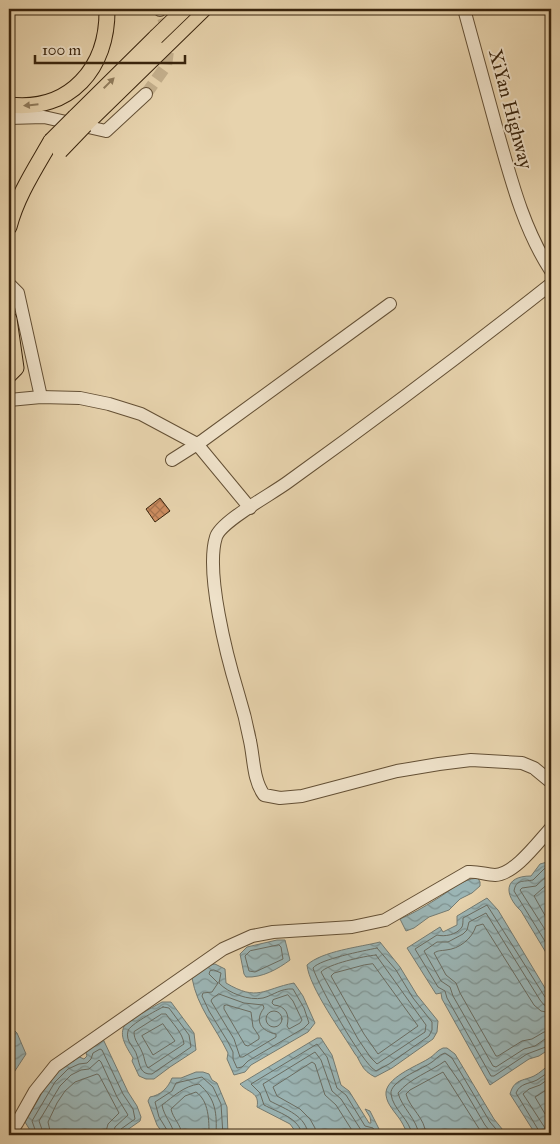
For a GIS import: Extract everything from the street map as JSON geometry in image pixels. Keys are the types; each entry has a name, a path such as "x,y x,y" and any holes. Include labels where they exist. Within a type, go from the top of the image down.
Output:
{"main road":[{"path":"9,105 20,106 54,101 70,91 92,70 102,48 107,26 107,9"},
{"path":"9,227 13,210 30,176 55,146 156,37 185,9"},
{"path":"80,121 204,9"},
{"path":"9,318 16,368 9,375"}],"street":[{"name":"XiYan Highway","path":"464,9 511,182 523,219 551,271"},
{"path":"9,118 44,117 106,131 146,94"},
{"path":"9,284 18,293 41,397"},
{"path":"551,284 462,353 277,490 233,518 216,535 213,556 216,590 225,645 248,732 256,782 264,795 280,798 302,796 396,772 471,760 522,763 534,768 551,782"},
{"path":"172,460 390,304"},
{"path":"9,400 41,397 80,398 109,404 140,414 196,444 250,508"},
{"path":"9,1135 35,1092 55,1066 223,949 252,936 266,933 352,927 385,920 468,872 477,871 495,875 513,868 551,828"}],"water":[{"path":"551,857 551,961 521,911 511,899 509,888 515,879 531,876 540,864 547,862"},
{"path":"478,878 480,886 472,893 460,899 449,910 429,917 414,928 406,931 400,919 422,908 461,883"},
{"path":"487,898 498,910 551,998 551,1048 539,1056 529,1059 490,1085 442,999 441,993 436,994 407,948 440,927 443,932 457,925 457,916"},
{"path":"285,940 290,960 270,972 246,977 240,954 247,947"},
{"path":"380,942 400,967 417,995 438,1021 437,1032 433,1039 392,1068 375,1077 364,1068 327,1010 309,974 307,965 331,953"},
{"path":"215,964 225,969 226,983 246,992 260,992 294,983 303,996 315,1023 308,1032 251,1065 245,1072 234,1075 227,1059 228,1053 202,1008 194,989 192,978 210,965"},
{"path":"162,1002 171,1002 194,1033 196,1050 154,1079 146,1079 139,1076 132,1061 133,1058 123,1040 123,1030 128,1021"},
{"path":"9,1025 17,1033 26,1054 9,1080"},
{"path":"317,1038 321,1038 332,1055 341,1085 349,1091 369,1123 371,1123 365,1109 370,1111 382,1135 298,1135 290,1124 257,1107 257,1098 240,1084"},
{"path":"103,1039 128,1092 137,1106 141,1117 140,1121 120,1135 33,1135 25,1122 50,1079 66,1064 74,1061 77,1056 84,1059 87,1056 88,1050"},
{"path":"443,1048 447,1048 455,1054 494,1119 507,1135 408,1135 388,1102 387,1089 396,1078"},
{"path":"551,1063 551,1135 536,1135 510,1094 516,1083 536,1075"},
{"path":"196,1072 209,1074 212,1080 217,1083 227,1107 228,1135 164,1135 157,1125 148,1101 150,1097 158,1095 164,1090 172,1078 181,1078"}],"building":[{"path":"160,498 170,511 155,522 146,509"}],"tunnel":[{"path":"146,94 166,66 170,36 160,10"}]}
